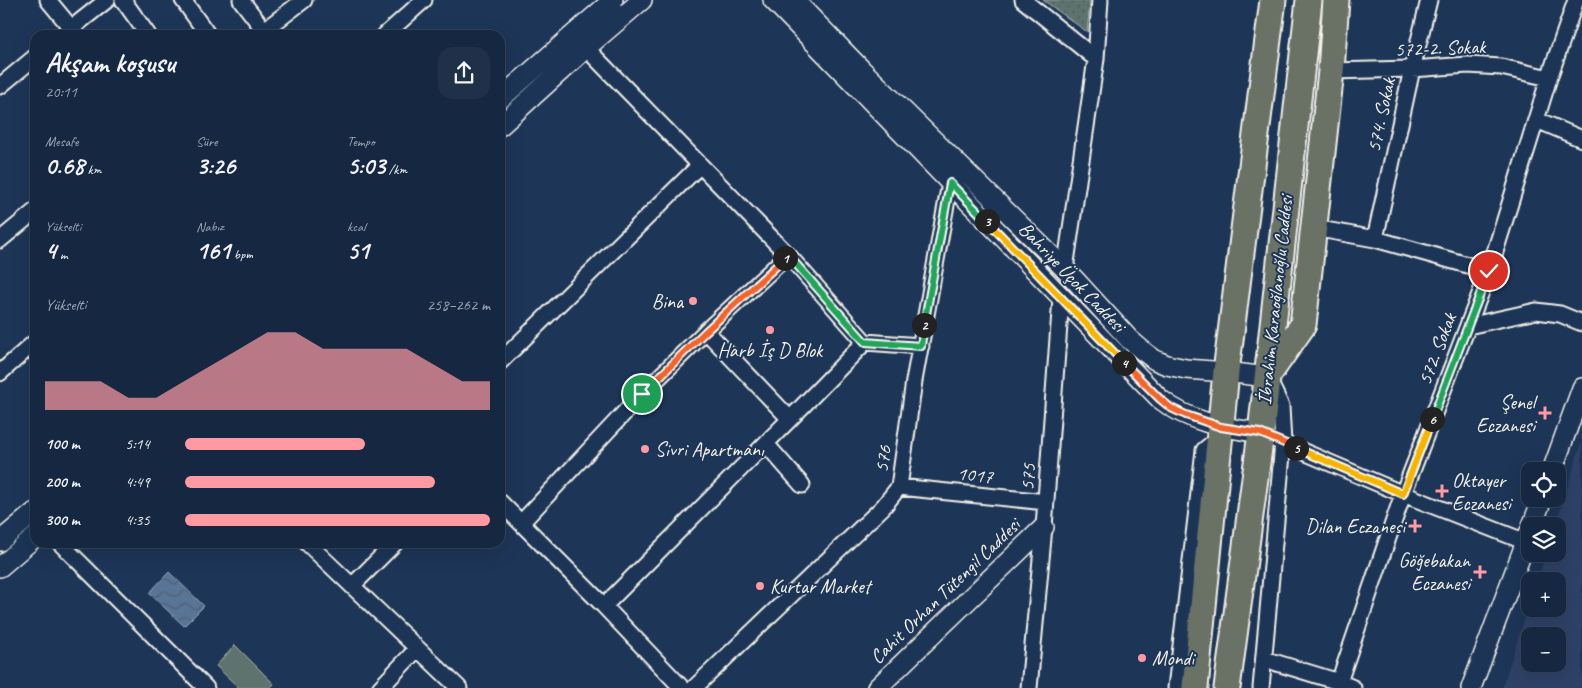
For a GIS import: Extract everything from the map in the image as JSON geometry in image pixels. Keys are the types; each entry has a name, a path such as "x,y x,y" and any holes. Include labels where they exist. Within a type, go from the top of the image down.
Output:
{"highway":[{"name":"İbrahim Karaoğlanoğlu Caddesi","path":"1195,688 1226,372 1273,0"},
{"name":"İbrahim Karaoğlanoğlu Caddesi","path":"1227,688 1267,378 1309,0"},
{"path":"1267,378 1303,325 1331,71 1336,0"}],"street":[{"path":"48,0 68,30"},
{"path":"73,30 107,0"},
{"path":"123,0 144,30"},
{"path":"182,0 204,30"},
{"path":"241,0 260,30"},
{"path":"264,30 304,0"},
{"path":"391,30 424,0"},
{"path":"505,95 613,0"},
{"path":"505,121 642,0"},
{"name":"Bahriye Üçok Caddesi","path":"773,0 1160,399 1171,408 1221,432 1260,433"},
{"name":"Bahriye Üçok Caddesi","path":"794,0 862,70 1065,269 1129,339 1143,351 1155,360 1167,365 1186,369 1267,378"},
{"path":"1023,0 1096,59"},
{"path":"1065,269 1096,59 1100,0"},
{"name":"574. Sokak","path":"1375,238 1429,0"},
{"name":"572. Sokak","path":"1347,686 1403,494 1489,271 1549,78 1576,0"},
{"path":"586,48 788,255 865,342 921,346"},
{"path":"0,86 30,62"},
{"name":"572-2. Sokak","path":"1331,71 1412,69 1468,65 1501,67 1549,78"},
{"path":"1537,120 1582,139"},
{"path":"505,357 700,165"},
{"name":"576","path":"694,688 883,506 899,488 914,381 950,183"},
{"path":"0,240 30,215"},
{"path":"1314,228 1375,238 1489,271"},
{"path":"521,523 642,394 788,255"},
{"name":"575","path":"1029,688 1044,527 1061,298"},
{"path":"1468,326 1536,311 1560,314 1582,323"},
{"path":"706,331 790,420"},
{"path":"604,606 790,420 865,342"},
{"path":"0,373 30,351"},
{"path":"1261,688 1284,443 1281,406 1267,378"},
{"path":"1555,462 1581,393"},
{"path":"1176,688 1204,450 1221,432"},
{"path":"1260,433 1403,494 1521,531"},
{"path":"766,444 802,485"},
{"name":"1017","path":"899,488 1046,502"},
{"path":"505,507 604,606 682,688"},
{"path":"0,541 30,516"},
{"name":"Cahit Orhan Tütengil Caddesi","path":"877,688 1044,527"},
{"path":"0,567 30,541"},
{"path":"65,548 206,688"},
{"path":"312,548 459,688"},
{"path":"352,586 390,548"},
{"path":"1471,688 1521,554"},
{"path":"380,688 418,648"},
{"path":"1264,659 1347,686"}],"shaded area":[{"path":"1582,442 1582,688 1502,688 1521,630 1521,672 1566,672 1566,627 1522,627 1525,617 1566,617 1566,572 1540,572 1543,562 1566,562 1566,517 1558,517 1561,507 1566,507 1566,492"}],"green space":[{"path":"1043,0 1090,0 1087,32"},
{"path":"235,645 274,684 270,688 239,688 216,666"}],"water":[{"path":"169,572 204,606 184,626 149,593"}],"place":[{"name":"Bina","path":"693,301"},
{"name":"Harb İş D Blok","path":"770,330"},
{"name":"Şenel Eczanesi","path":"1545,413"},
{"name":"Sivri Apartmanı","path":"645,449"},
{"name":"Oktayer Eczanesi","path":"1442,491"},
{"name":"Dilan Eczanesi","path":"1415,526"},
{"name":"Göğebakan Eczanesi","path":"1480,572"},
{"name":"Kurtar Market","path":"760,586"},
{"name":"Mondi","path":"1142,658"}],"route":[{"path":"642,394 788,255 865,342 921,346 950,183 1141,381 1171,408 1221,427 1260,433 1403,494 1489,271"}]}
